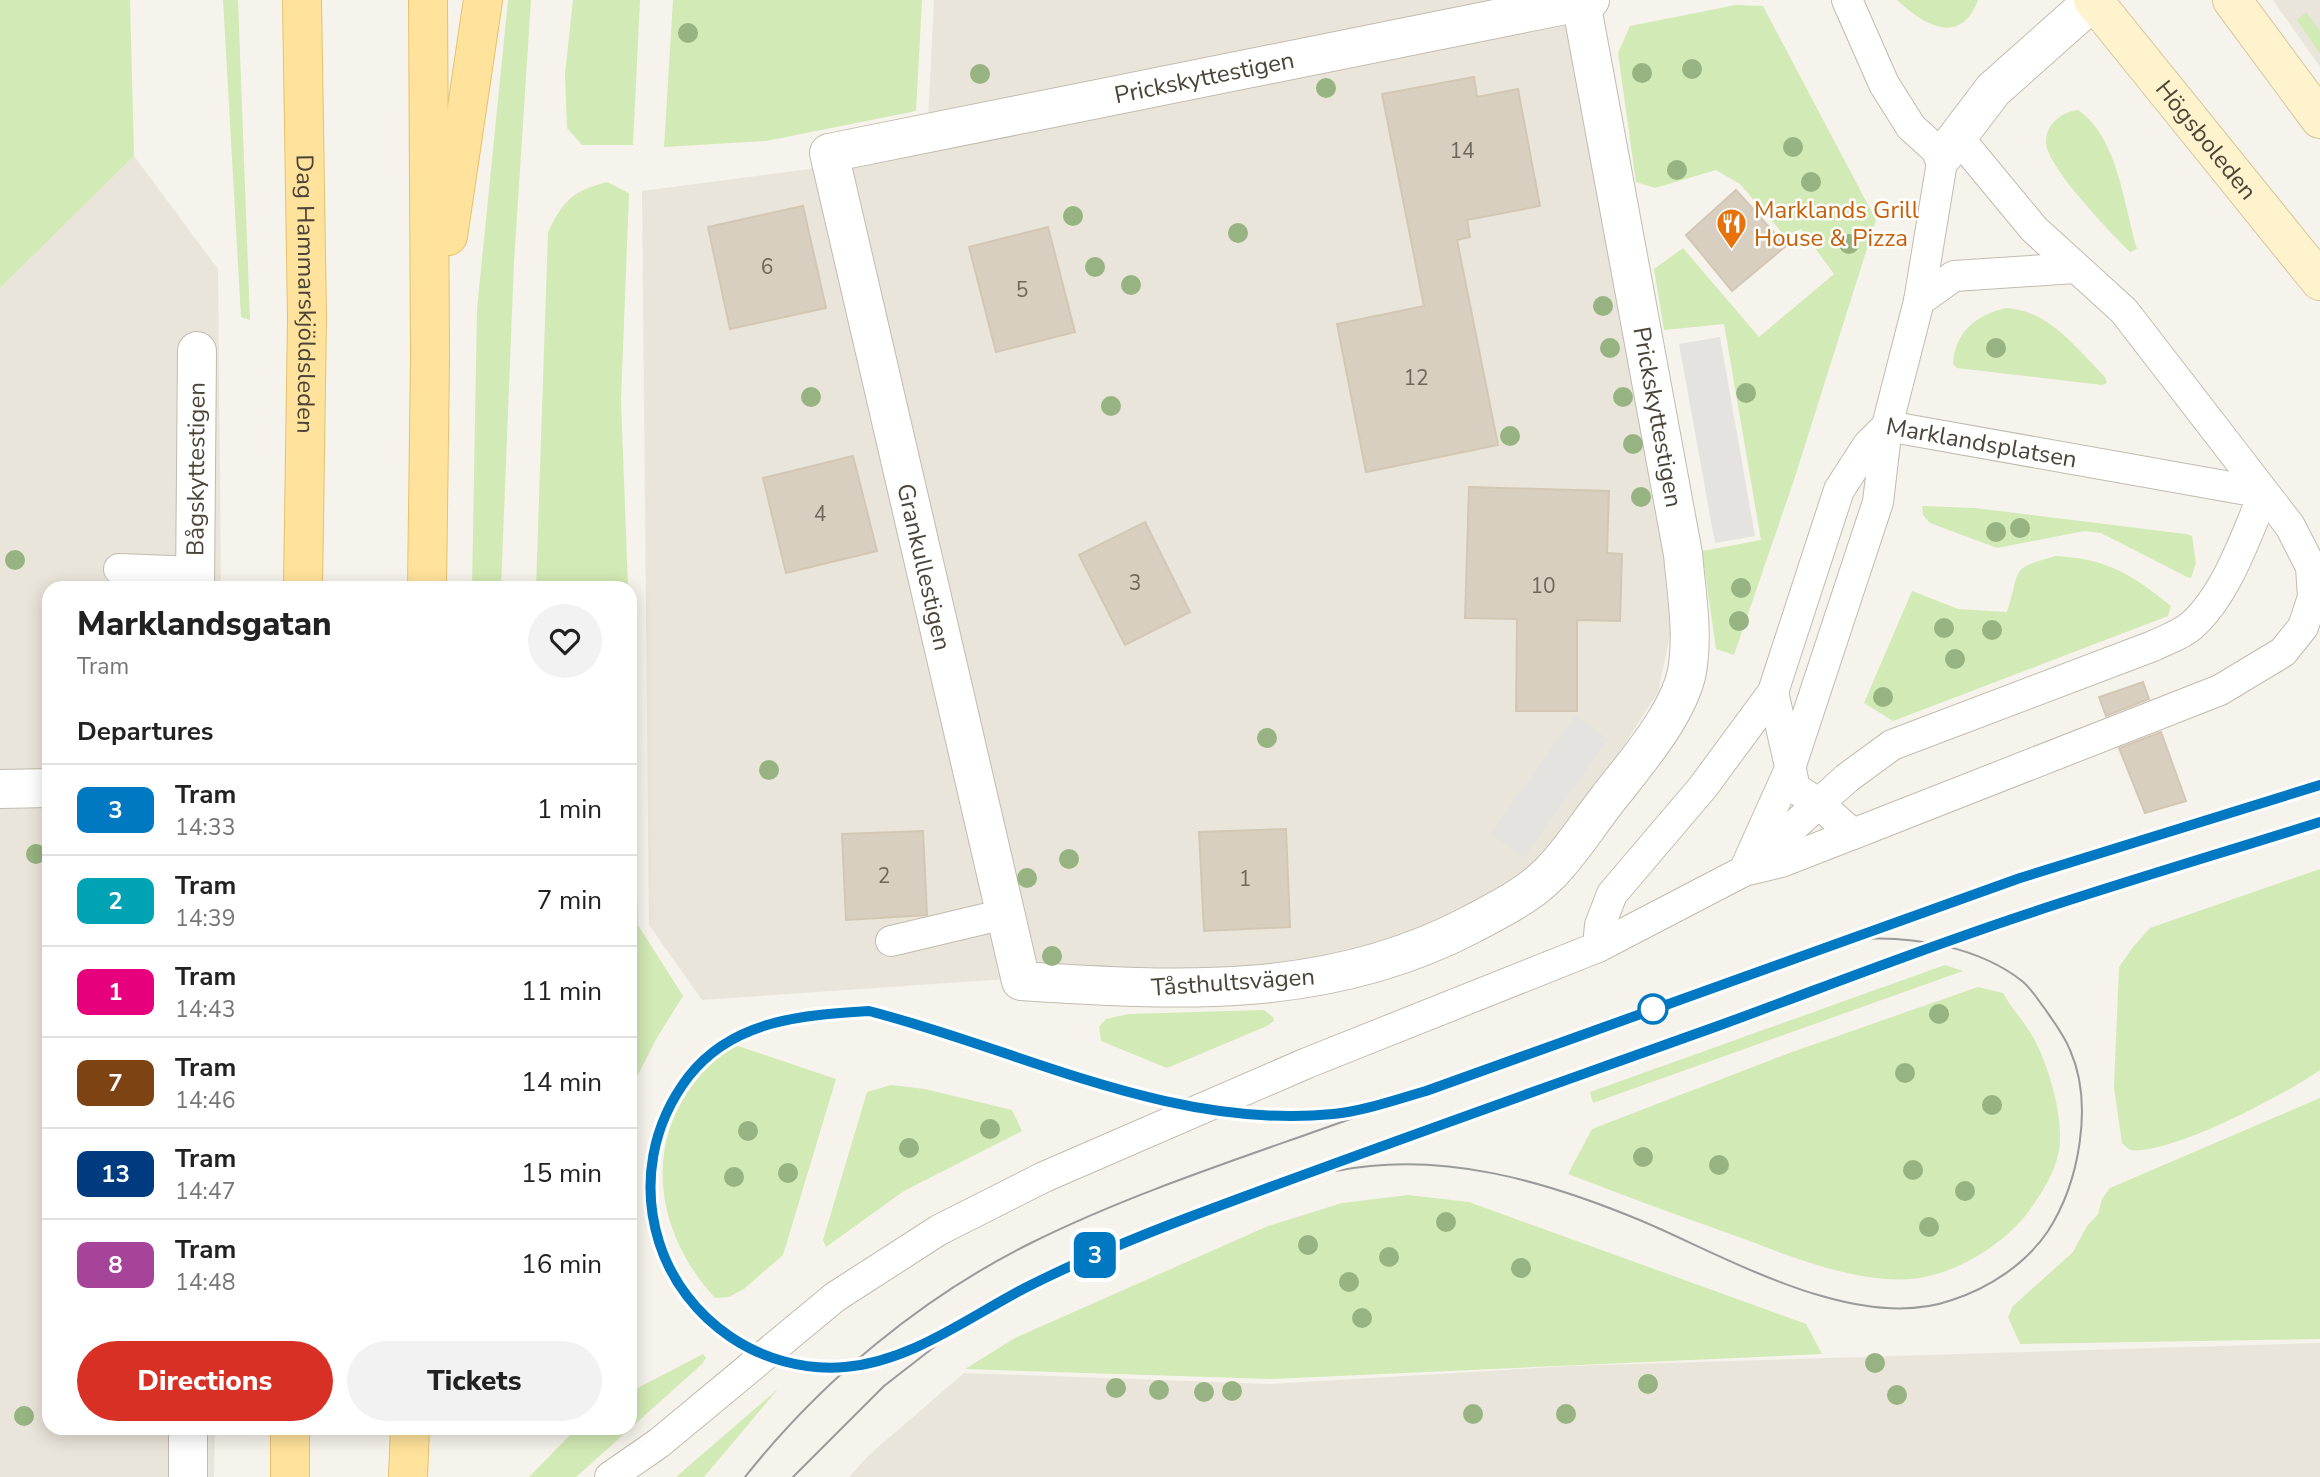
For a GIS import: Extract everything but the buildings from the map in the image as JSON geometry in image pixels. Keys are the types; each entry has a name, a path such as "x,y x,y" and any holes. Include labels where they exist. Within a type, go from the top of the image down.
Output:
{"main road":[{"name":"Dag Hammarskjöldsleden","path":"302,0 307,318 303,581"},
{"path":"427,581 430,359 428,0"},
{"path":"430,359 483,0"},
{"name":"Högsboleden","path":"2093,0 2320,281"},
{"path":"2232,0 2320,119"},
{"path":"289,1477 290,1435"},
{"path":"408,1477 410,1435"}],"street":[{"name":"Marklandsplatsen","path":"1950,146 1993,90 2093,0"},
{"name":"Prickskyttestigen","path":"829,153 1586,1 1683,554 1690,634 1688,668"},
{"name":"Grankullestigen","path":"829,153 1021,981"},
{"name":"Bågskyttestigen","path":"195,580 197,351"},
{"name":"Tåsthultsvägen","path":"1021,981 1152,989 1243,987 1306,981 1370,967 1450,935 1505,906 1548,875 1643,754 1669,716 1688,668"},
{"path":"0,789 42,789"},
{"path":"188,1435 188,1477"}],"lane":[{"path":"610,1477 659,1443 835,1297 939,1230 1044,1177 1307,1063 1598,947 1744,871 1781,862 2220,690 2283,652 2303,627 2309,613 2313,583 2311,567 2290,526 2124,311 2075,268 1950,146 1911,127 1884,84 1847,0"},
{"name":"Marklandsplatsen","path":"1950,146 1920,301 1887,426 2264,493"},
{"path":"1920,301 1954,276 2075,268"},
{"path":"1598,947 1600,925 1612,894 1703,787 1773,692 1839,490 1868,445 1887,426"},
{"path":"1744,871 1789,771 1878,502 1887,426"},
{"path":"1744,871 1819,804 1892,745 2153,646 2189,629 2205,613 2240,551 2264,493"},
{"path":"118,569 195,580"},
{"path":"1773,692 1795,788 1819,804 1853,834"},
{"path":"891,941 1005,914"},
{"path":"632,1477 659,1443"}],"shaded area":[{"path":"934,0 1575,0 1656,487 1671,630 1658,692 1598,786 1523,879 1434,929 1301,967 992,980 702,1000 649,925 642,191 810,169 830,138 928,119"},
{"path":"2273,0 2320,0 2320,67"},
{"path":"134,156 218,269 221,581 42,581 42,1435 215,1435 214,1477 0,1477 0,288"},
{"path":"1720,337 1755,536 1715,543 1679,344"},
{"path":"1575,715 1608,739 1524,858 1490,834"},
{"path":"2320,1343 2320,1477 849,1477 869,1455 964,1373 1270,1384 1570,1366"}],"green space":[{"path":"0,0 130,0 134,156 0,288"},
{"path":"223,0 238,0 250,320 241,317"},
{"path":"508,0 531,0 514,262 501,581 472,581 477,309"},
{"path":"573,0 640,0 633,145 582,145 567,128 565,74"},
{"path":"673,0 922,0 916,111 766,141 664,147"},
{"path":"1897,0 1978,0 1970,15 1961,24 1940,27 1918,17"},
{"path":"1736,5 1763,6 1876,220 1794,480 1734,655 1716,649 1702,551 1761,540 1724,324 1664,330 1654,269 1683,248 1759,337 1834,274 1801,229 1785,236 1740,184 1716,170 1655,188 1636,182 1618,53 1630,26"},
{"path":"2306,12 2320,31 2320,54 2297,20"},
{"path":"2078,110 2102,137 2118,174 2137,249 2130,252 2062,176 2048,151 2047,136 2053,123 2064,114"},
{"path":"607,182 629,193 621,400 628,581 536,581 548,232 564,205 585,189"},
{"path":"2006,308 2021,310 2049,323 2084,355 2105,377 2107,383 2102,385 1957,368 1953,364 1963,334 1985,315"},
{"path":"1922,506 1975,508 2186,534 2192,536 2196,563 2191,578 2187,577 2101,533 2084,531 1997,548 1930,523 1923,515"},
{"path":"2056,556 2090,561 2118,570 2171,606 2168,616 1893,721 1864,703 1912,591 1958,609 2007,612 2016,579 2023,568"},
{"path":"2320,869 2320,1070 2255,1107 2198,1134 2148,1149 2130,1150 2122,1143 2114,1088 2119,967 2150,928"},
{"path":"637,892 638,925 683,996 637,1076"},
{"path":"1945,965 1963,971 1593,1103 1590,1092"},
{"path":"1978,987 2003,993 2033,1037 2045,1063 2054,1094 2060,1142 2053,1170 2019,1224 1992,1246 1961,1265 1912,1279 1866,1277 1843,1272 1798,1259 1568,1174 1592,1129 1792,1052"},
{"path":"1264,1010 1274,1021 1267,1026 1167,1068 1101,1041 1099,1027 1106,1019 1129,1014"},
{"path":"732,1044 836,1079 783,1255 744,1289 729,1297 715,1298 697,1276 671,1226 663,1172 666,1144 674,1117 688,1091"},
{"path":"891,1085 925,1089 1012,1110 1022,1131 904,1191 826,1247 823,1240 867,1092"},
{"path":"2320,1098 2320,1339 2020,1344 2008,1317 2013,1306 2073,1252 2087,1226 2098,1214 2102,1199 2110,1188"},
{"path":"1408,1195 1469,1202 1806,1324 1822,1354 1272,1379 965,1369 1015,1338 1268,1226 1342,1203"},
{"path":"703,1354 706,1358 637,1422 637,1388"},
{"path":"778,1389 704,1477 676,1477"},
{"path":"570,1435 623,1435 576,1477 529,1477"}],"tram line":[{"path":"1418,1094 2020,878 2320,785"},
{"name":"3","path":"2320,785 2020,878 1426,1091 1335,1114 1241,1115 1175,1104 1090,1080 949,1033 869,1011 831,1013 758,1027 733,1036 709,1054 690,1075 660,1124 654,1145 651,1176 652,1208 657,1234 668,1268 686,1296 702,1315 746,1348 762,1356 814,1366 866,1364 907,1351 1089,1257 1272,1186 2031,912 2320,822"},
{"path":"1426,1091 1335,1114 1241,1115 1139,1095 949,1033 868,1011 789,1020 733,1036 709,1054 672,1101 660,1124 654,1145 651,1176 657,1234 668,1267 686,1296 716,1326 746,1348 762,1356 814,1366 866,1364 907,1351 1089,1257 1272,1186 2031,912 2320,822"},
{"path":"1336,1171 1375,1165 1415,1164 1454,1167 1531,1182 1606,1207 1753,1271 1835,1300 1876,1307 1915,1308 1952,1300 1980,1289 2018,1264 2039,1243 2059,1212 2068,1190 2080,1143 2082,1118 2077,1071 2070,1050 2031,991 2005,969 1945,946 1902,940 1861,939"},
{"path":"745,1477 806,1408 840,1375 913,1315 991,1265 1031,1243 1110,1207 1353,1118"},
{"path":"793,1477 884,1386 938,1344"}],"place":[{"name":"Marklands Grill House & Pizza","path":"1731,251"}]}
